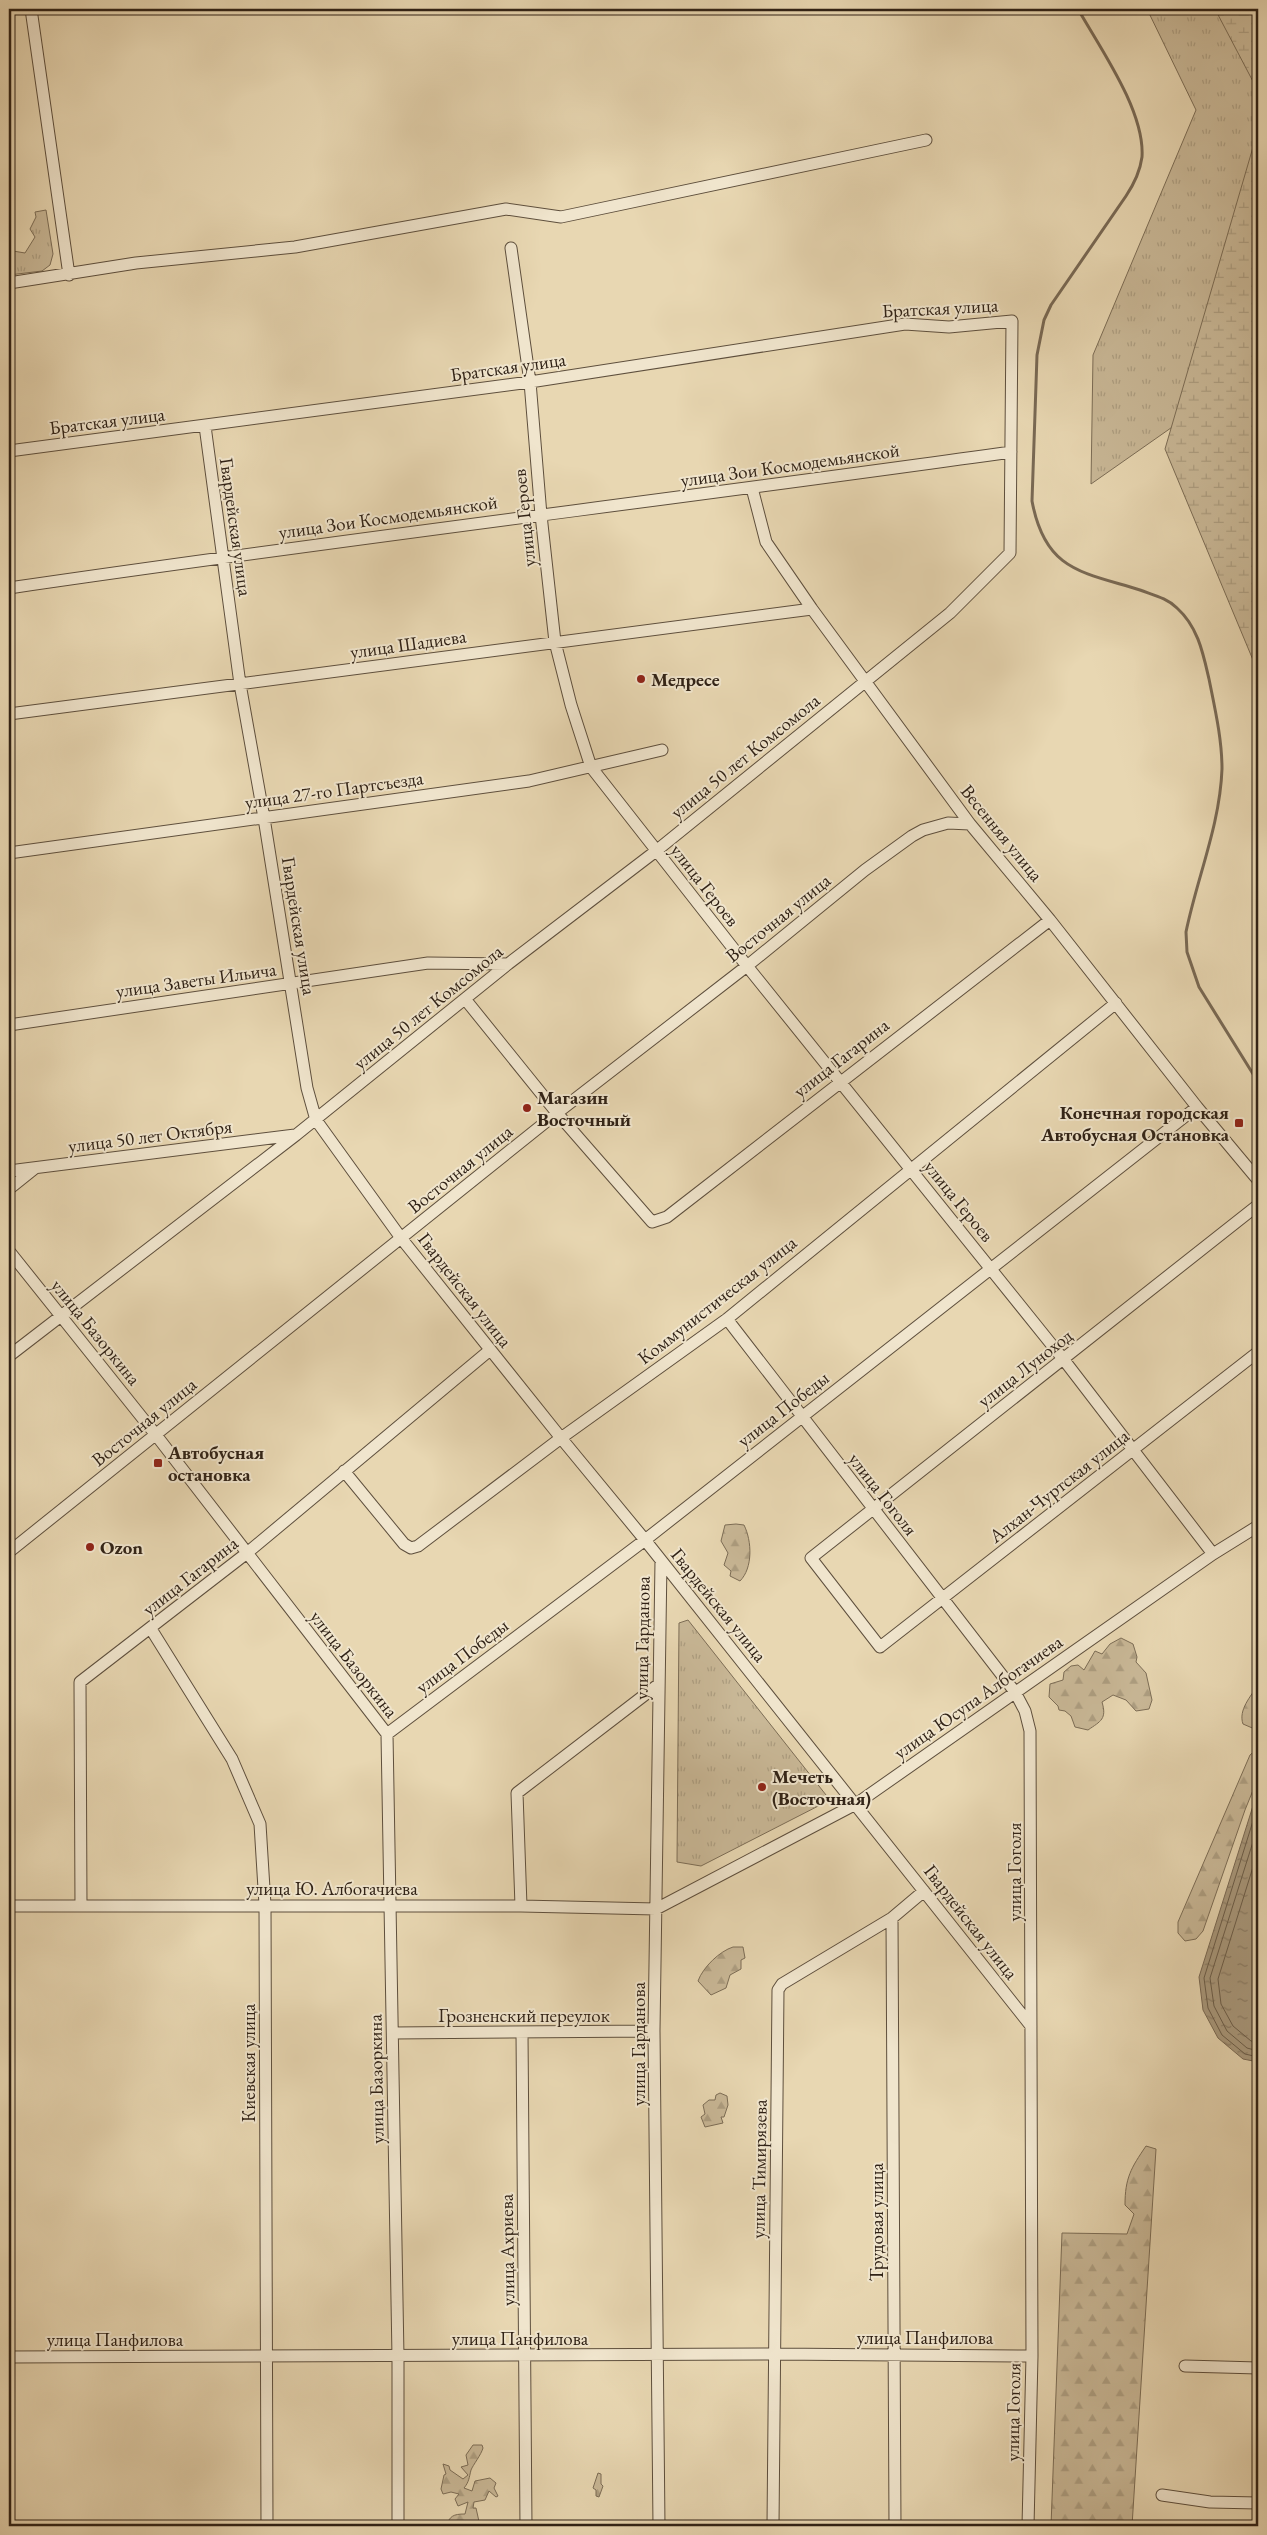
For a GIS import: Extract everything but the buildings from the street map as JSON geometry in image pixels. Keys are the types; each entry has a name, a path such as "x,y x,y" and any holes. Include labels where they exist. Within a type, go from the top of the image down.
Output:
{"street":[{"path":"31,9 68,275"},
{"path":"9,283 136,263 294,247 506,209 561,217 926,140"},
{"name":"улица Героев","path":"511,248 530,382 541,515 555,642 571,705 591,767 747,966 1064,1360 1132,1451 1213,1554"},
{"name":"Братская улица","path":"9,451 530,382 905,324 949,327 1012,321"},
{"name":"улица 50 лет Комсомола","path":"9,1356 316,1120 508,964 656,851 950,613 1010,553 1012,321"},
{"name":"Гвардейская улица","path":"205,426 240,684 264,818 306,1088 316,1120 401,1238 645,1540 1031,2026"},
{"name":"улица Зои Космодемьянской","path":"9,588 222,557 752,488 1011,452"},
{"name":"Весенняя улица","path":"752,488 766,542 812,609 970,824 1050,920 1197,1107 1258,1180"},
{"name":"улица Шадиева","path":"9,714 812,609"},
{"name":"улица 27-го Партсъезда","path":"9,853 529,781 662,750"},
{"name":"Восточная улица","path":"9,1552 557,1113 747,966 865,870 912,836 948,823 970,824"},
{"name":"улица Гагарина","path":"557,1113 652,1222 666,1217 1050,920"},
{"name":"улица Заветы Ильича","path":"9,1025 428,963 508,964"},
{"path":"465,999 557,1113"},
{"name":"Коммунистическая улица","path":"344,1471 404,1544 411,1548 418,1546 561,1438 727,1319 1116,1003"},
{"name":"улица Победы","path":"387,1734 645,1540 1197,1107"},
{"name":"улица 50 лет Октября","path":"9,1171 296,1135"},
{"path":"9,1189 34,1169"},
{"name":"улица Луноход","path":"880,1647 811,1558 1064,1360 1258,1204"},
{"name":"улица Базоркина","path":"9,1251 156,1435 387,1734 398,2357 398,2526"},
{"name":"улица Гоголя","path":"727,1319 1015,1692 1025,1711 1030,1731 1032,2356 1028,2526"},
{"name":"улица Гагарина","path":"81,1906 80,1682 247,1553 490,1350"},
{"name":"Алхан-Чуртская улица","path":"880,1647 1258,1352"},
{"name":"улица Юсупа Албогачиева","path":"656,1910 856,1804 1213,1554 1258,1526"},
{"name":"улица Гарданова","path":"660,2526 654,2032 661,1561"},
{"name":"Киевская улица","path":"151,1628 232,1759 260,1824 265,1906 267,2526"},
{"path":"521,1906 516,1793 659,1684"},
{"name":"улица Тимирязева","path":"773,2526 778,1990 782,1984 892,1918 924,1891"},
{"name":"улица Ю. Албогачиева","path":"9,1906 521,1906 656,1910"},
{"name":"Трудовая улица","path":"892,1918 896,2526"},
{"name":"Грозненский переулок","path":"393,2033 654,2032"},
{"name":"улица Ахриева","path":"522,2033 526,2526"},
{"name":"улица Панфилова","path":"9,2357 398,2357 774,2354 1032,2356"},
{"path":"1185,2366 1258,2368"},
{"path":"1162,2495 1210,2502 1258,2503"}],"green space":[{"path":"1147,9 1258,9 1258,586 1188,416 1091,484 1093,355 1196,110"},
{"path":"1215,9 1258,9 1258,91"},
{"path":"1258,130 1258,672 1165,449"},
{"path":"46,210 53,254 50,265 42,271 9,275 9,258 13,251 25,253 35,237 30,229 36,217 35,212"},
{"path":"725,1525 744,1525 750,1546 747,1569 740,1581 730,1576 731,1571 724,1565 728,1553 721,1541"},
{"path":"688,1620 830,1800 701,1866 677,1862 679,1623"},
{"path":"1121,1638 1133,1644 1137,1657 1136,1662 1146,1673 1152,1700 1149,1709 1136,1711 1126,1700 1113,1695 1102,1702 1104,1712 1099,1722 1088,1730 1075,1727 1071,1716 1065,1711 1059,1710 1058,1706 1049,1697 1050,1684 1063,1680 1064,1672 1071,1666 1078,1665 1084,1670 1095,1651 1102,1654 1110,1644"},
{"path":"1258,1685 1257,1730 1243,1724 1242,1714 1246,1703"},
{"path":"1258,1748 1258,1778 1203,1931 1196,1939 1185,1941 1178,1933 1178,1922 1250,1755"},
{"path":"733,1947 743,1947 745,1958 741,1960 741,1969 730,1975 726,1988 711,1995 698,1981 700,1976 712,1960"},
{"path":"720,2093 727,2096 728,2105 724,2117 721,2117 723,2123 705,2127 701,2117 705,2114 703,2105 709,2100 715,2100 716,2095"},
{"path":"1146,2146 1156,2149 1132,2526 1051,2526 1062,2233 1127,2234 1134,2214 1125,2205 1126,2187 1133,2167"},
{"path":"473,2445 482,2445 483,2448 464,2488 472,2491 475,2481 490,2478 496,2483 494,2488 498,2496 496,2497 489,2491 485,2500 474,2502 473,2508 476,2508 480,2526 446,2526 452,2516 465,2514 468,2502 458,2506 455,2499 459,2494 451,2492 443,2494 441,2489 444,2475 446,2474 443,2464 449,2466 450,2470 463,2479 468,2475 461,2467 468,2465 466,2455"},
{"path":"598,2473 601,2474 601,2484 603,2486 599,2497 596,2496 596,2490 593,2488"}],"water":[{"path":"1258,1790 1258,2062 1243,2059 1218,2038 1203,2010 1199,1977"}],"waterway":[{"path":"1078,9 1109,61 1129,100 1141,139 1142,157 1138,173 1129,191 1051,305 1044,320 1037,355 1032,501 1038,524 1046,542 1057,555 1069,565 1084,572 1160,597 1169,602 1184,615 1199,641 1216,713 1222,769 1213,831 1186,932 1187,952 1199,987 1258,1082"}],"place":[{"name":"Медресе","path":"641,679"},
{"name":"Магазин Восточный","path":"527,1108"},
{"name":"Конечная городская Автобусная Остановка","path":"1239,1123"},
{"name":"Автобусная остановка","path":"158,1463"},
{"name":"Ozon","path":"90,1547"},
{"name":"Мечеть (Восточная)","path":"762,1787"}]}
